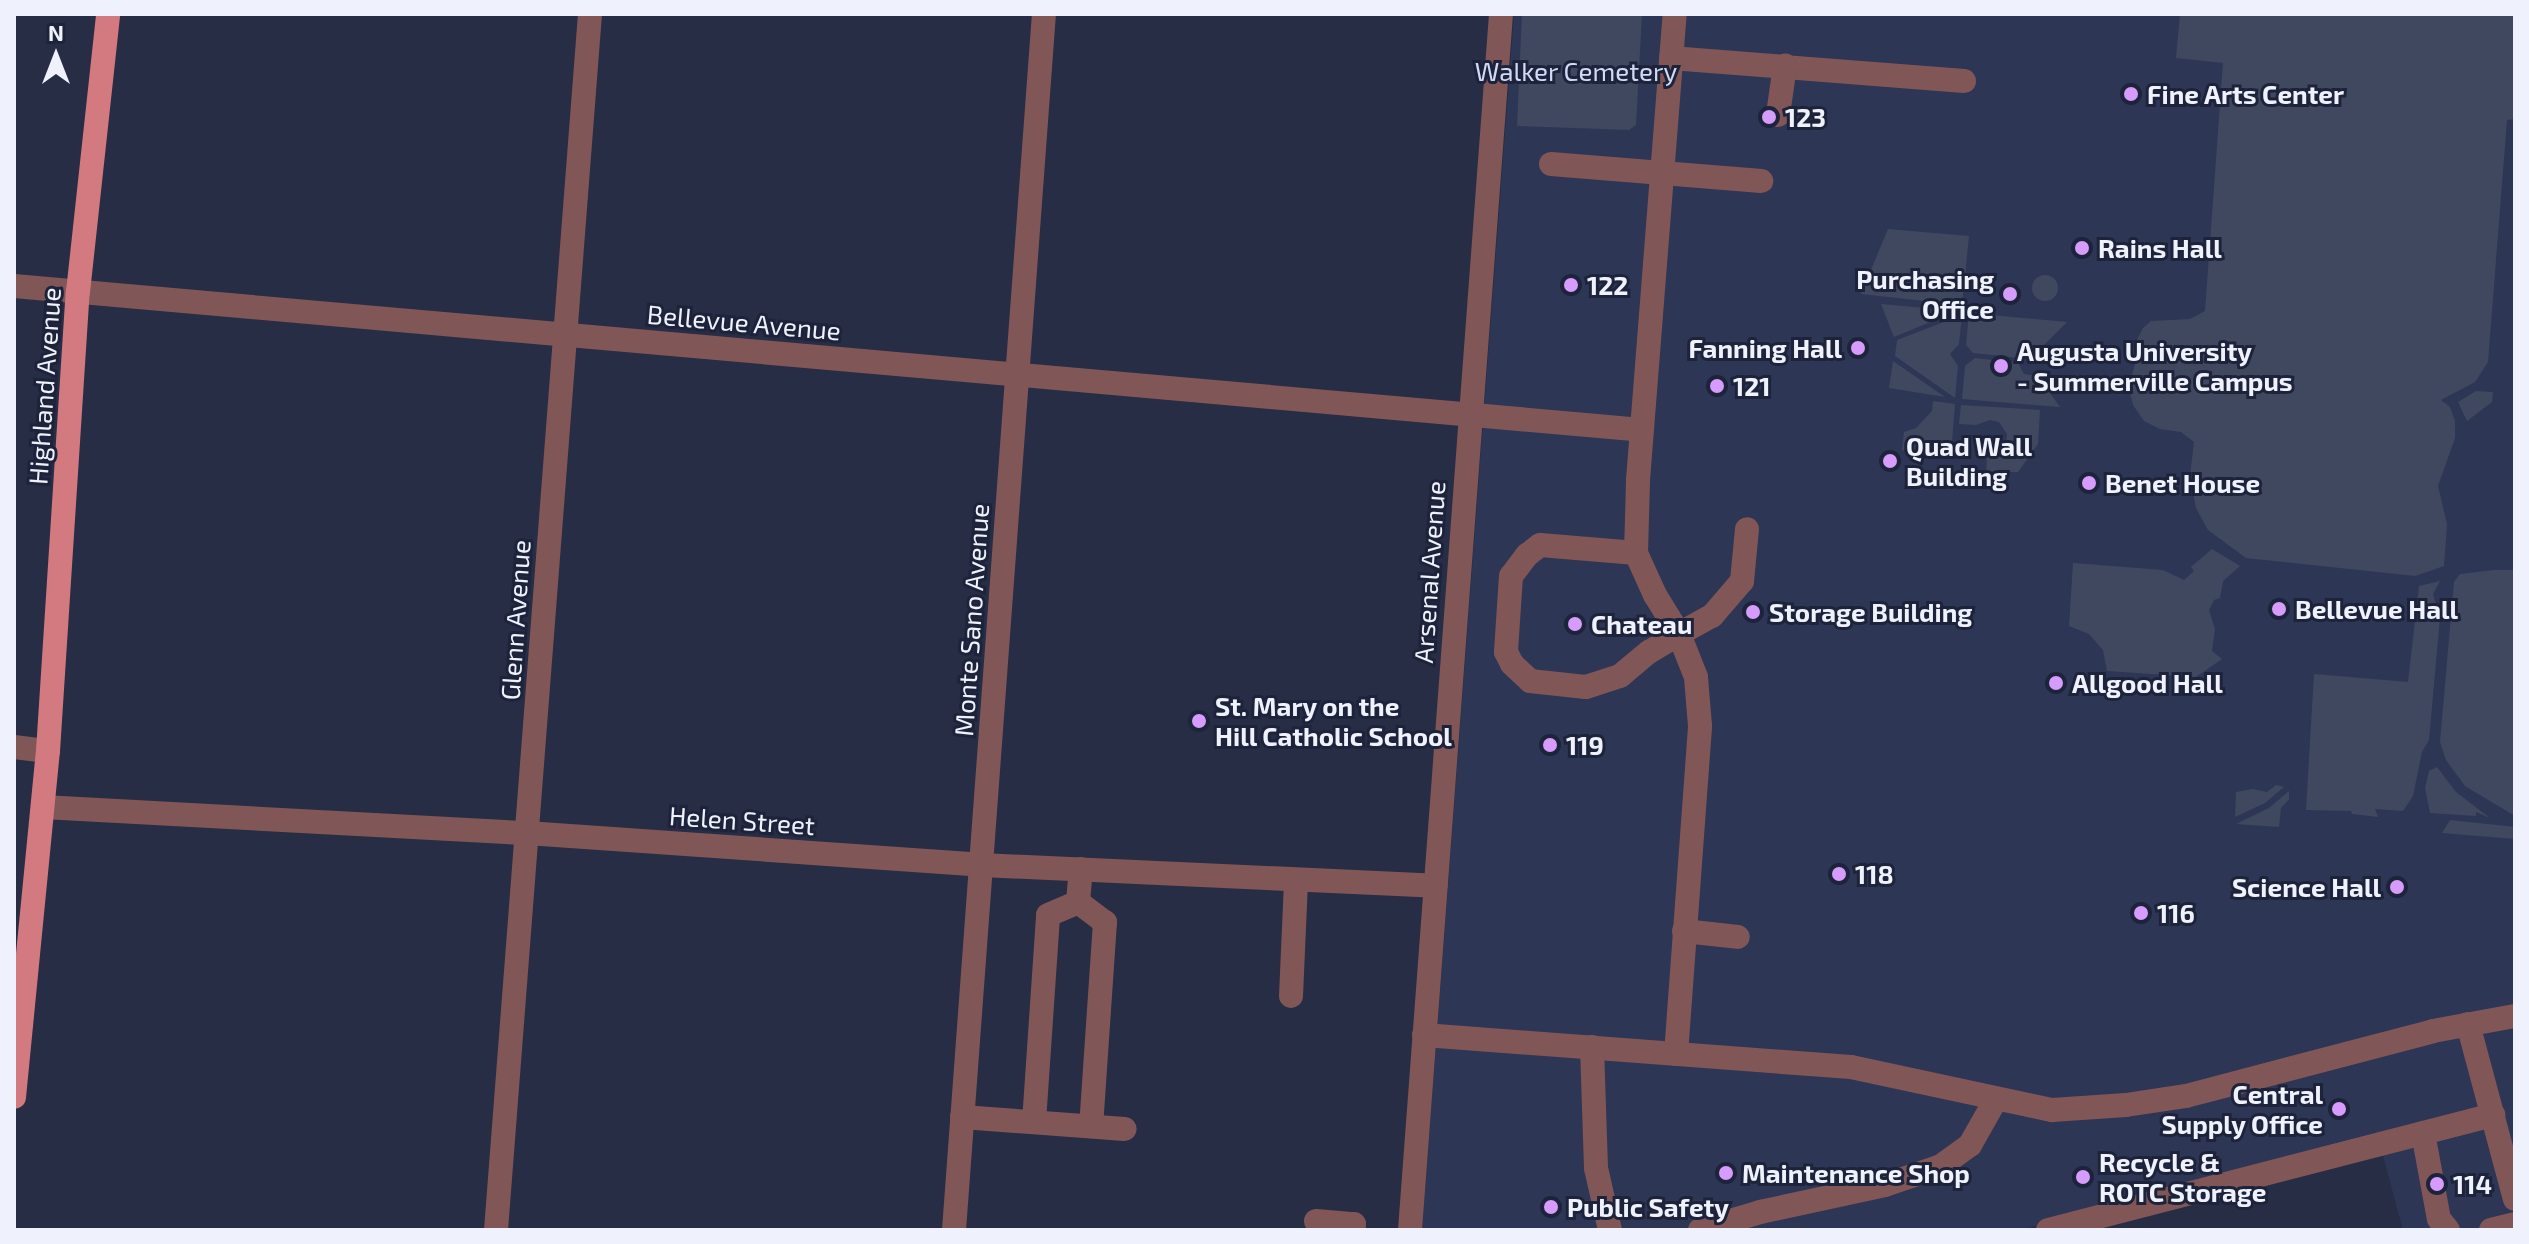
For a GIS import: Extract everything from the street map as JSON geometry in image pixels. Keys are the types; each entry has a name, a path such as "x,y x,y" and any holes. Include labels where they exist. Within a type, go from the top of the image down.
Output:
{"main road":[{"name":"Highland Avenue","path":"14,1097 18,999 48,751 78,292 108,14"}],"street":[{"name":"Glenn Avenue","path":"496,1230 590,14"},
{"name":"Monte Sano Avenue","path":"954,1230 1044,14"},
{"name":"Arsenal Avenue","path":"1410,1230 1468,414 1501,14"},
{"path":"1675,14 1642,430 1636,553 1655,595 1679,634 1696,677 1700,726 1676,1054"},
{"path":"1671,58 1964,81"},
{"path":"1778,115 1785,65"},
{"path":"1551,164 1761,181"},
{"name":"Bellevue Avenue","path":"14,286 1642,430"},
{"path":"1636,553 1540,545 1527,555 1511,576 1506,652 1512,664 1530,681 1586,687 1620,676 1679,634 1712,616 1742,581 1747,529"},
{"path":"14,747 48,751"},
{"name":"Helen Street","path":"43,807 527,833 981,865 1436,886"},
{"path":"1078,902 1081,869"},
{"path":"1291,996 1296,880"},
{"path":"1034,1122 1048,915 1078,902"},
{"path":"1078,902 1105,922 1091,1126"},
{"path":"1684,931 1738,937"},
{"path":"1424,1035 1851,1067 2052,1110 2126,1105 2186,1096 2468,1024 2515,1016"},
{"path":"2468,1024 2515,1199"},
{"path":"1592,1047 1596,1168 1610,1230"},
{"path":"1700,1230 1885,1185 1941,1166 1970,1145 1996,1099"},
{"path":"2048,1230 2493,1115"},
{"path":"962,1117 1125,1129"},
{"path":"2423,1133 2439,1219 2448,1230"},
{"path":"1316,1221 1354,1224 1353,1230"},
{"path":"2491,1230 2515,1224"}],"shaded area":[{"name":"Augusta University - Summerville Campus","path":"1514,14 2515,14 2515,1230 2403,1230 2379,1141 2020,1230 1422,1230"}],"green space":[{"name":"Walker Cemetery","path":"1522,14 1642,14 1636,125 1629,130 1517,126"},
{"path":"2180,14 2515,14 2515,119 2507,120 2488,362 2475,382 2441,400 2450,407 2455,421 2455,438 2438,486 2447,524 2444,566 2415,576 2246,558 2208,530 2196,508 2190,476 2194,442 2181,432 2160,429 2144,421 2133,405 2129,388 2135,364 2133,348 2143,328 2151,321 2190,319 2205,311 2223,63 2176,58"},
{"path":"1888,229 1969,236 1962,305 1861,294"},
{"path":"2045,275 2054,279 2058,288 2054,297 2045,301 2036,297 2032,288 2036,279"},
{"path":"1881,304 1957,311 1894,337"},
{"path":"1969,313 2067,322 2039,350 2027,349 2019,358 1973,353 1966,345"},
{"path":"1962,315 1959,344 1950,354 1958,366 1955,398 1895,356 1897,340"},
{"path":"1975,358 2018,363 2024,374 2038,376 2060,407 1962,399 1965,366"},
{"path":"1893,361 1945,397 1889,388"},
{"path":"2476,391 2493,392 2492,402 2467,421 2458,402"},
{"path":"1933,401 1955,404 1951,455 1902,450 1904,432 1916,428 1932,411"},
{"path":"1961,405 2040,410 2038,444 2018,472 1994,472 1986,479 1987,454 2000,451 2006,445 2007,434 1999,422 1990,420 1976,425 1959,424"},
{"path":"2212,549 2240,566 2223,581 2220,598 2214,600 2209,610 2215,629 2212,651 2222,659 2196,677 2107,671 2103,650 2089,634 2069,626 2073,563 2163,570 2184,580 2194,571 2191,567"},
{"path":"2515,570 2515,816 2465,786 2446,760 2440,742 2454,582 2460,574"},
{"path":"2440,581 2433,594 2436,605 2441,606 2429,740 2422,752 2413,796 2403,811 2375,809 2378,817 2352,814 2351,811 2306,810 2314,674 2408,682 2419,586"},
{"path":"2437,767 2456,792 2490,818 2476,812 2476,816 2430,813 2425,788 2429,771"},
{"path":"2276,785 2284,787 2265,803 2235,817 2236,792 2253,789 2267,792"},
{"path":"2289,791 2289,799 2281,808 2279,827 2236,824 2269,808"},
{"path":"2450,820 2515,827 2515,839 2442,833"}],"place":[{"name":"Fine Arts Center","path":"2131,94"},
{"name":"123","path":"1769,117"},
{"name":"Rains Hall","path":"2082,248"},
{"name":"122","path":"1571,285"},
{"name":"Purchasing Office","path":"2010,294"},
{"name":"Fanning Hall","path":"1858,348"},
{"name":"Augusta University - Summerville Campus","path":"2001,366"},
{"name":"121","path":"1717,386"},
{"name":"Quad Wall Building","path":"1890,461"},
{"name":"Benet House","path":"2089,483"},
{"name":"Bellevue Hall","path":"2279,609"},
{"name":"Storage Building","path":"1753,612"},
{"name":"Chateau","path":"1575,624"},
{"name":"Allgood Hall","path":"2056,683"},
{"name":"St. Mary on the Hill Catholic School","path":"1199,721"},
{"name":"119","path":"1550,745"},
{"name":"118","path":"1839,874"},
{"name":"Science Hall","path":"2397,887"},
{"name":"116","path":"2141,913"},
{"name":"Central Supply Office","path":"2339,1109"},
{"name":"Maintenance Shop","path":"1726,1173"},
{"name":"Recycle & ROTC Storage","path":"2083,1177"},
{"name":"114","path":"2437,1184"},
{"name":"Public Safety","path":"1551,1207"}]}
